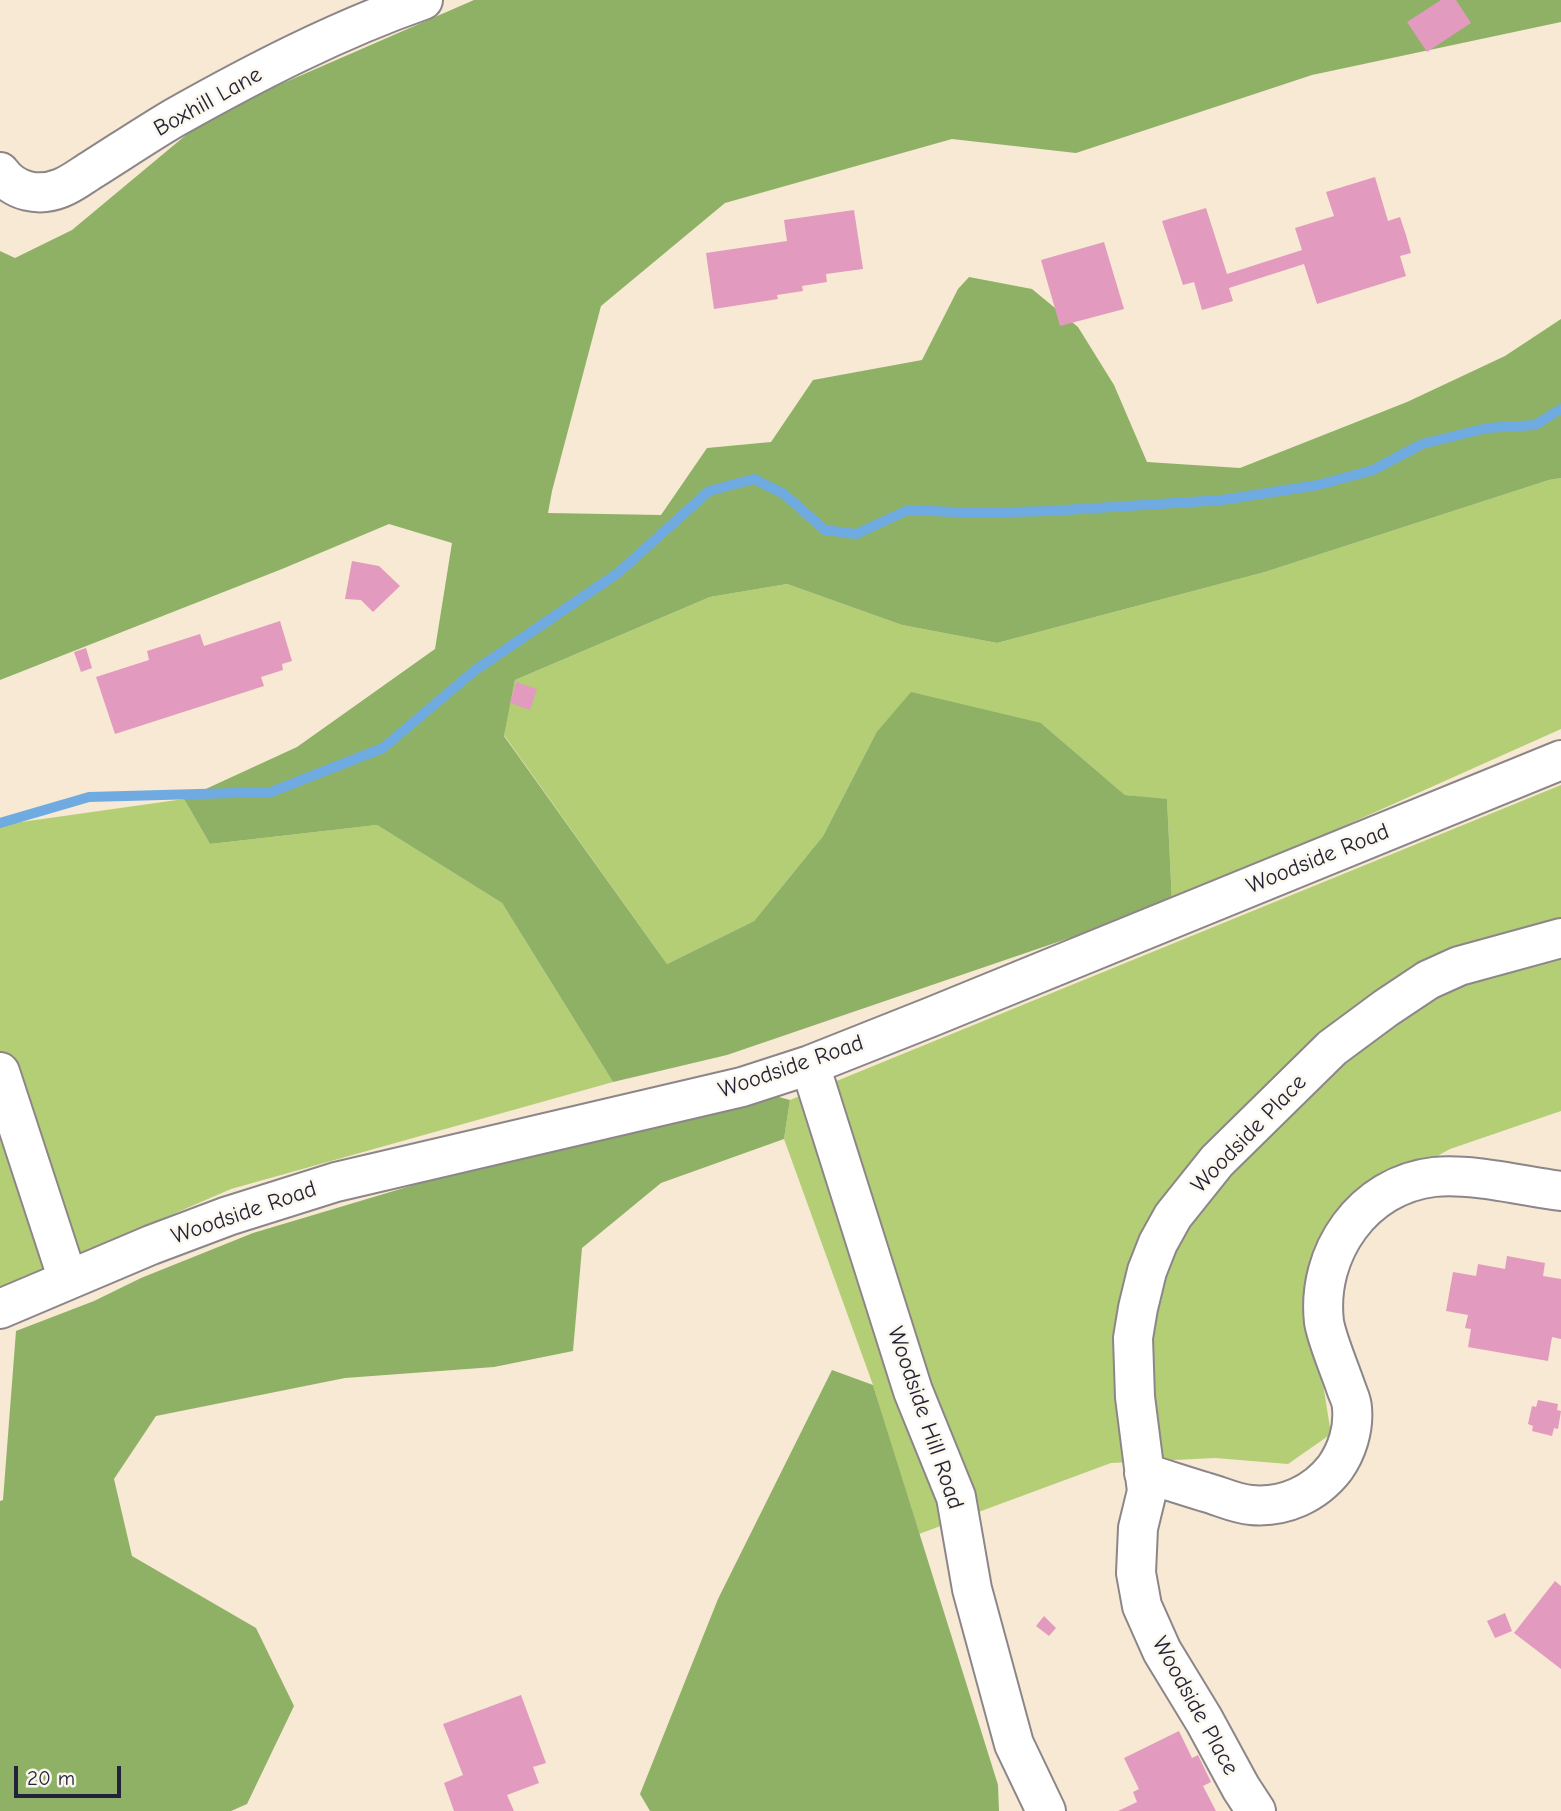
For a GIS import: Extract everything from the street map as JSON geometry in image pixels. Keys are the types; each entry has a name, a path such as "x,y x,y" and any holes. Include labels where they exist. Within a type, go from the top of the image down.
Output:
{"street":[{"name":"Boxhill Lane","path":"0,172 6,180 24,191 38,193 61,188 173,119 313,45 423,0"},
{"name":"Woodside Road","path":"0,1309 151,1245 228,1216 336,1182 742,1087 810,1065 1561,760"},
{"name":"Woodside Place","path":"1256,1811 1162,1651 1142,1606 1136,1573 1138,1528 1147,1491 1135,1397 1133,1338 1147,1271 1173,1216 1217,1161 1332,1048 1428,980 1459,966 1561,938"},
{"name":"Woodside Hill Road","path":"810,1065 913,1391 956,1497 972,1589 1014,1744 1046,1811"},
{"path":"0,1072 68,1280"},
{"path":"1144,1473 1250,1505 1279,1504 1306,1494 1327,1479 1342,1458 1351,1430 1352,1406 1324,1324 1323,1292 1331,1258 1346,1229 1368,1205 1399,1186 1433,1177 1469,1178 1561,1191"}],"green space":[{"path":"474,0 1561,0 1561,22 1312,75 1076,153 952,139 725,203 601,306 548,513 661,515 707,448 771,442 813,380 922,360 958,289 969,277 1032,289 1078,327 1114,385 1147,462 1240,468 1407,402 1505,356 1561,319 1561,478 1265,572 997,643 902,625 787,584 710,597 515,680 504,736 667,964 754,921 823,836 876,733 911,692 1041,723 1125,795 1167,799 1172,903 727,1055 613,1082 502,903 377,825 210,844 184,799 297,747 435,649 452,543 389,524 0,680 0,251 15,258 72,230 210,115"},
{"path":"1561,478 1561,729 1172,903 1167,800 1125,795 1041,723 876,733 823,836 754,921 667,964 504,735 515,680 710,597 787,584 902,625 997,643 1265,572"},
{"path":"1561,785 1561,1111 1450,1149 1340,1209 1316,1340 1331,1434 1288,1464 1215,1458 1111,1463 919,1534 873,1385 784,1139 790,1100"},
{"path":"184,799 210,844 377,825 502,903 613,1082 231,1189 0,1289 0,825"},
{"path":"742,1087 790,1100 784,1139 661,1183 582,1248 573,1351 494,1367 345,1378 156,1416 114,1479 132,1556 256,1628 294,1706 247,1804 231,1811 0,1811 0,1501 3,1500 16,1331 253,1233"},
{"path":"832,1370 873,1385 998,1785 999,1811 650,1811 640,1794 718,1599"}],"building":[{"path":"1441,0 1456,0 1471,23 1427,52 1407,22"},
{"path":"1375,177 1388,221 1400,217 1406,235 1411,253 1400,256 1406,276 1317,304 1304,264 1229,288 1233,301 1202,310 1194,282 1183,285 1162,221 1206,208 1227,274 1302,250 1295,228 1334,216 1326,192"},
{"path":"854,210 863,269 826,274 827,282 802,286 803,291 777,295 778,299 714,309 706,253 787,241 784,220"},
{"path":"1104,242 1124,309 1060,326 1041,260"},
{"path":"352,561 379,566 400,586 373,612 361,600 345,599"},
{"path":"280,621 292,661 282,664 283,670 261,677 264,686 115,734 96,677 149,660 147,651 200,634 204,646"},
{"path":"86,648 92,668 81,672 74,652"},
{"path":"516,682 537,689 530,710 510,703"},
{"path":"1507,1256 1545,1263 1543,1276 1561,1279 1561,1339 1552,1337 1548,1361 1468,1347 1471,1329 1465,1328 1468,1315 1446,1311 1453,1272 1476,1276 1478,1264 1505,1269"},
{"path":"1538,1400 1558,1404 1557,1410 1561,1411 1558,1429 1554,1428 1552,1436 1532,1431 1533,1426 1528,1424 1532,1406 1536,1407"},
{"path":"1555,1581 1561,1586 1561,1669 1514,1633"},
{"path":"1505,1613 1512,1631 1495,1638 1487,1621"},
{"path":"1044,1616 1056,1628 1049,1636 1036,1626"},
{"path":"521,1695 546,1763 533,1767 539,1783 507,1795 514,1811 454,1811 444,1783 463,1775 443,1724"},
{"path":"1179,1731 1192,1758 1198,1755 1211,1782 1203,1786 1216,1811 1118,1811 1137,1802 1133,1792 1139,1789 1124,1758"}],"waterway":[{"path":"0,823 89,797 271,792 383,748 474,671 618,573 709,491 754,479 784,494 825,530 856,534 908,510 978,513 1049,511 1222,500 1318,485 1373,470 1422,444 1487,428 1535,425 1561,409"}]}
